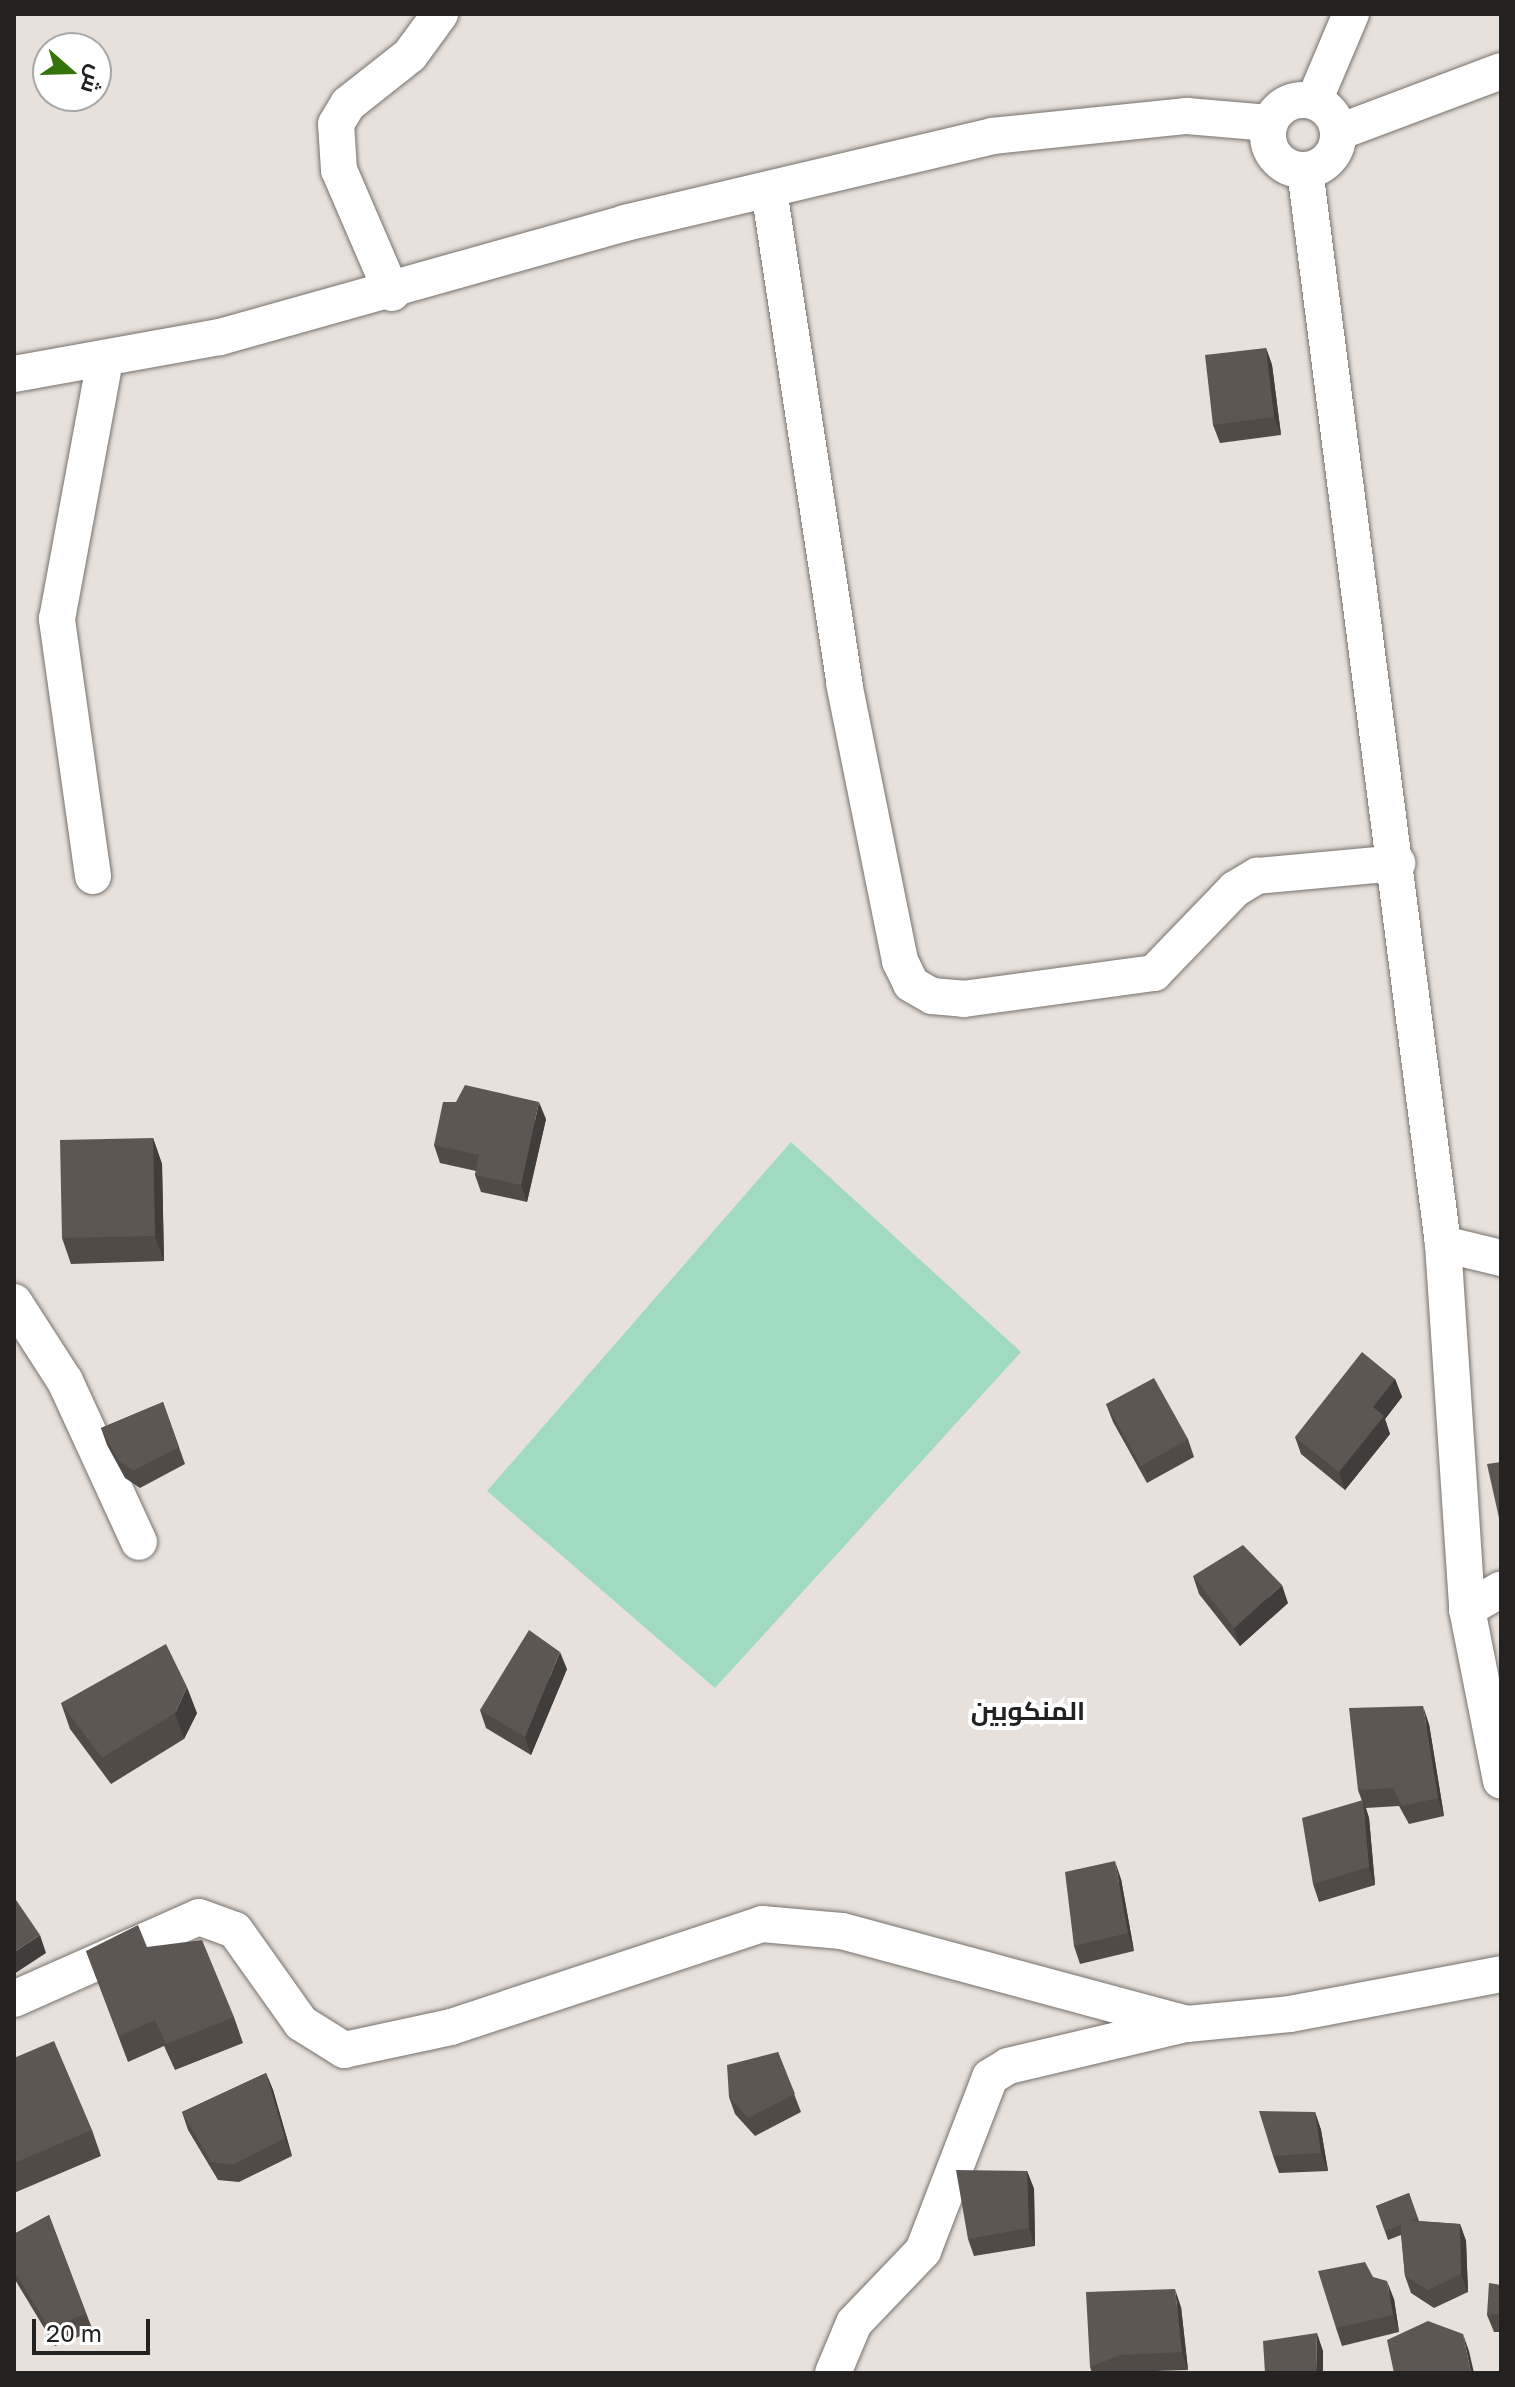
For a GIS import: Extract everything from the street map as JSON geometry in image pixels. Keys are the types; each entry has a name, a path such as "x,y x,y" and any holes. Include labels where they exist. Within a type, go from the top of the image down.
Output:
{"street":[{"path":"392,293 339,170 336,124 348,104 410,55 440,14"},
{"path":"1314,101 1351,14"},
{"path":"1339,132 1501,71"},
{"path":"1314,101 1327,107 1339,132 1330,158 1305,170 1280,162 1269,123 1287,102 1314,101"},
{"path":"14,374 105,361 392,293 769,190 1055,127 1187,116 1269,123"},
{"path":"1305,170 1397,863 1443,1244 1467,1609 1501,1781"},
{"path":"769,190 844,683 900,961 911,984 932,996 964,999 1154,973 1235,889 1257,876 1397,863"},
{"path":"93,876 57,619 105,361"},
{"path":"1443,1244 1501,1258"},
{"path":"14,1302 65,1381 139,1542"},
{"path":"1467,1609 1501,1589"},
{"path":"14,1999 178,1924 217,1918 235,1930 301,2023 344,2050 370,2048 714,1935 802,1923 1104,1996 1187,2024"},
{"path":"833,2373 854,2323 923,2251 990,2077 1008,2066 1187,2024 1290,2014 1501,1974"}],"green space":[{"path":"791,1142 1021,1352 715,1688 487,1491"}],"building":[{"path":"1266,348 1274,417 1213,425 1205,355"},
{"path":"465,1085 539,1102 521,1185 475,1175 479,1155 434,1145 443,1102 456,1102"},
{"path":"153,1138 155,1236 62,1238 60,1140"},
{"path":"1362,1352 1395,1379 1373,1407 1384,1416 1339,1472 1295,1437"},
{"path":"1154,1378 1188,1439 1141,1466 1106,1404"},
{"path":"163,1402 179,1447 133,1471 119,1461 101,1428"},
{"path":"1501,1462 1501,1527 1487,1464"},
{"path":"1243,1545 1282,1585 1234,1628 1193,1576"},
{"path":"529,1630 560,1652 525,1737 480,1710"},
{"path":"166,1644 187,1687 175,1713 102,1758 61,1703"},
{"path":"1423,1706 1438,1798 1402,1806 1393,1788 1358,1790 1349,1708"},
{"path":"1363,1800 1369,1867 1313,1884 1302,1818"},
{"path":"1115,1861 1128,1933 1074,1946 1065,1872"},
{"path":"14,1897 40,1935 14,1952"},
{"path":"138,1925 147,1947 202,1940 234,2017 166,2044 155,2020 119,2036 86,1951"},
{"path":"54,2041 92,2130 14,2163 14,2058"},
{"path":"778,2052 795,2094 748,2118 729,2097 727,2065"},
{"path":"266,2073 285,2138 233,2165 211,2162 182,2112"},
{"path":"1259,2111 1315,2112 1321,2153 1273,2156"},
{"path":"956,2170 1027,2171 1029,2228 968,2239"},
{"path":"1409,2193 1417,2218 1400,2220 1400,2225 1385,2231 1376,2206"},
{"path":"49,2215 86,2314 49,2328 14,2271 14,2234"},
{"path":"1400,2220 1460,2224 1461,2274 1428,2290 1405,2276"},
{"path":"1365,2262 1373,2277 1387,2281 1393,2315 1336,2328 1318,2271"},
{"path":"1489,2283 1501,2285 1501,2314 1487,2315"},
{"path":"1175,2289 1182,2352 1120,2355 1090,2367 1086,2292"},
{"path":"1428,2321 1463,2334 1471,2373 1394,2373 1387,2340"},
{"path":"1317,2333 1316,2373 1265,2373 1263,2341"}],"district":[{"name":"المنكوبين","path":"1028,1711"}]}
